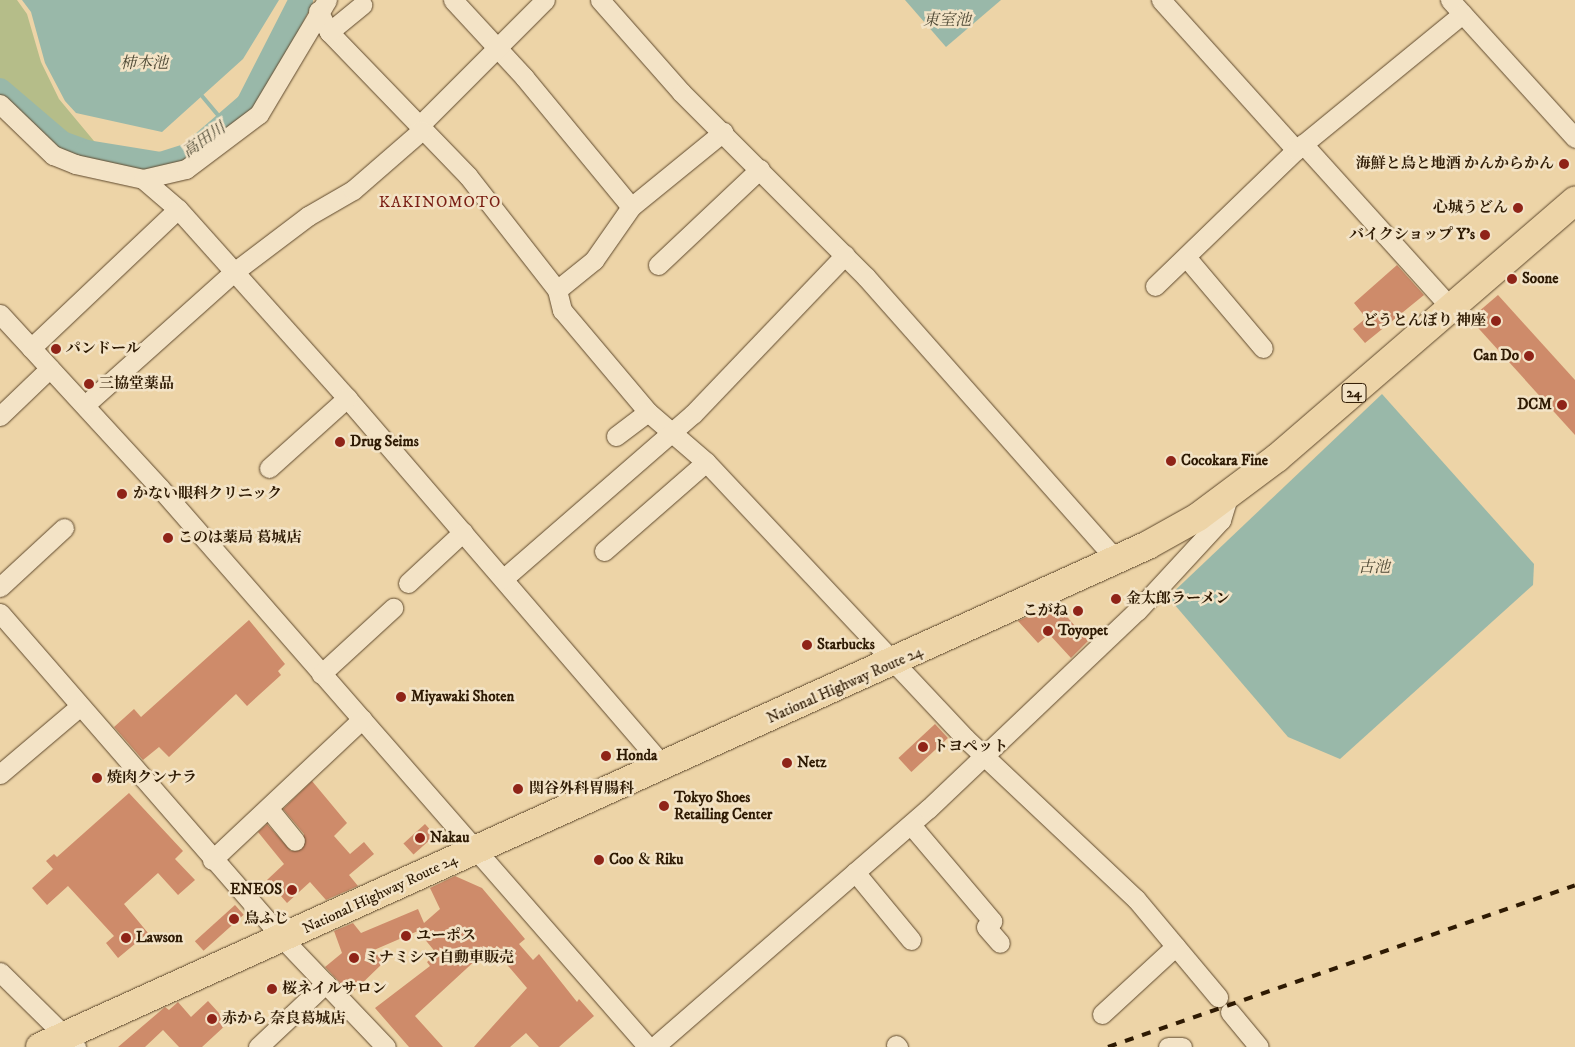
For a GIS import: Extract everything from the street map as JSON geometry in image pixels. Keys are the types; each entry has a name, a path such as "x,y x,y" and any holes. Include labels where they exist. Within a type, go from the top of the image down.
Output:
{"highway":[{"name":"National Highway Route 24","path":"40,1047 72,1041 283,939 663,766 896,663 1117,561 1229,494 1314,428 1575,202"}],"street":[{"path":"453,0 631,207"},
{"path":"85,405 234,272 308,216 353,190 420,128 496,48 545,0"},
{"path":"600,0 723,132 845,255 1117,561"},
{"path":"1162,0 1451,308"},
{"path":"322,5 329,32 468,176 556,290 562,310 648,412 670,433 706,462 896,663 986,755 1136,899 1218,997"},
{"path":"144,179 186,169 259,114 322,5"},
{"path":"329,32 362,5"},
{"path":"1155,286 1300,147 1456,7 1575,138"},
{"path":"0,104 53,154 144,179 178,209 347,398 663,766"},
{"path":"556,290 594,260 631,207 723,132"},
{"path":"658,265 760,169"},
{"path":"32,348 178,209"},
{"path":"503,579 744,366 845,255"},
{"path":"1186,257 1263,348"},
{"path":"0,314 85,405 648,1047"},
{"path":"0,416 50,368"},
{"path":"269,468 347,398"},
{"path":"616,436 648,412"},
{"path":"604,551 706,462"},
{"path":"654,1047 911,825 986,755 1149,598 1221,520 1229,494"},
{"path":"0,587 64,528"},
{"path":"408,583 463,532"},
{"path":"321,674 393,608"},
{"path":"0,614 212,860 283,939 385,1047"},
{"path":"0,774 79,707"},
{"path":"212,860 269,809 362,719"},
{"path":"269,809 295,841"},
{"path":"911,825 992,921 986,927 1000,943"},
{"path":"855,872 912,940"},
{"path":"1102,1014 1176,946"},
{"path":"0,972 72,1041"},
{"path":"258,1047 326,983"},
{"path":"1230,1012 1259,1047"},
{"path":"1168,1047 1182,1047"}],"green space":[{"path":"0,0 17,0 27,14 41,62 59,99 99,147 67,141 0,85"}],"water":[{"name":"柿本池","path":"22,0 279,0 243,59 162,132 76,113 65,101 45,63 31,12"},
{"name":"東室池","path":"905,0 1001,0 946,47"},
{"name":"古池","path":"1382,394 1534,564 1533,585 1340,759 1288,737 1168,597"}],"building":[{"path":"1397,265 1424,295 1365,343 1353,329 1366,318 1354,303"},
{"name":"DCM","path":"1498,295 1575,380 1575,435 1470,319"},
{"path":"1056,604 1088,641 1071,658 1049,634 1038,643 1018,621"},
{"path":"249,620 285,664 278,671 281,675 247,706 236,694 169,757 159,747 143,760 114,727 134,709 141,717"},
{"name":"トヨペット","path":"935,724 948,738 911,772 898,758"},
{"path":"312,781 347,823 334,836 350,854 364,842 374,854 349,875 358,886 326,900 310,882 287,903 267,880 284,864 258,832 267,824 291,851 302,849 304,834 283,809"},
{"path":"129,793 183,851 175,859 195,880 178,895 158,873 124,904 148,933 118,958 106,943 114,936 68,886 47,905 32,888 53,869 46,861 54,854 57,857"},
{"path":"425,824 435,835 413,855 403,843"},
{"path":"455,876 482,888 525,939 519,944 533,960 539,954 577,1002 579,999 594,1016 559,1047 539,1047 526,1033 510,1047 474,1047 527,988 491,946 415,1016 443,1047 409,1047 375,1008 430,966 427,962 437,954 418,931 374,950 383,963 351,994 325,967 342,953 334,931 353,923 361,933 418,909 424,923 440,909 430,888"},
{"path":"235,905 244,915 204,951 195,941"},
{"path":"208,1001 228,1023 202,1047 179,1047 163,1030 145,1047 118,1047 165,1007 169,1010 178,1002 191,1017"}],"waterway":[{"name":"高田川","path":"0,90 62,143 87,152 161,164 189,155 248,104 301,0"},
{"path":"202,96 227,126"}],"railway":[{"path":"1108,1047 1575,885"}],"place":[{"name":"海鮮と鳥と地酒 かんからかん","path":"1564,164"},
{"name":"心城うどん","path":"1518,208"},
{"name":"バイクショップ Y's","path":"1485,235"},
{"name":"Soone","path":"1512,279"},
{"name":"どうとんぼり 神座","path":"1496,321"},
{"name":"パンドール","path":"56,349"},
{"name":"Can Do","path":"1529,356"},
{"name":"三協堂薬品","path":"89,384"},
{"name":"DCM","path":"1562,405"},
{"name":"Drug Seims","path":"340,442"},
{"name":"Cocokara Fine","path":"1171,461"},
{"name":"かない眼科クリニック","path":"122,494"},
{"name":"このは薬局 葛城店","path":"168,538"},
{"name":"金太郎ラーメン","path":"1116,599"},
{"name":"こがね","path":"1078,611"},
{"name":"Toyopet","path":"1048,631"},
{"name":"Starbucks","path":"807,645"},
{"name":"Miyawaki Shoten","path":"401,697"},
{"name":"トヨペット","path":"923,747"},
{"name":"Honda","path":"606,756"},
{"name":"Netz","path":"787,763"},
{"name":"焼肉クンナラ","path":"97,778"},
{"name":"関谷外科胃腸科","path":"518,789"},
{"name":"Tokyo Shoes Retailing Center","path":"664,806"},
{"name":"Nakau","path":"420,838"},
{"name":"Coo ＆ Riku","path":"599,860"},
{"name":"ENEOS","path":"292,890"},
{"name":"鳥ふじ","path":"234,919"},
{"name":"ユーポス","path":"406,936"},
{"name":"Lawson","path":"126,938"},
{"name":"ミナミシマ自動車販売","path":"354,958"},
{"name":"桜ネイルサロン","path":"272,989"},
{"name":"赤から 奈良葛城店","path":"212,1019"}],"district":[{"name":"KAKINOMOTO","path":"440,202"}]}
